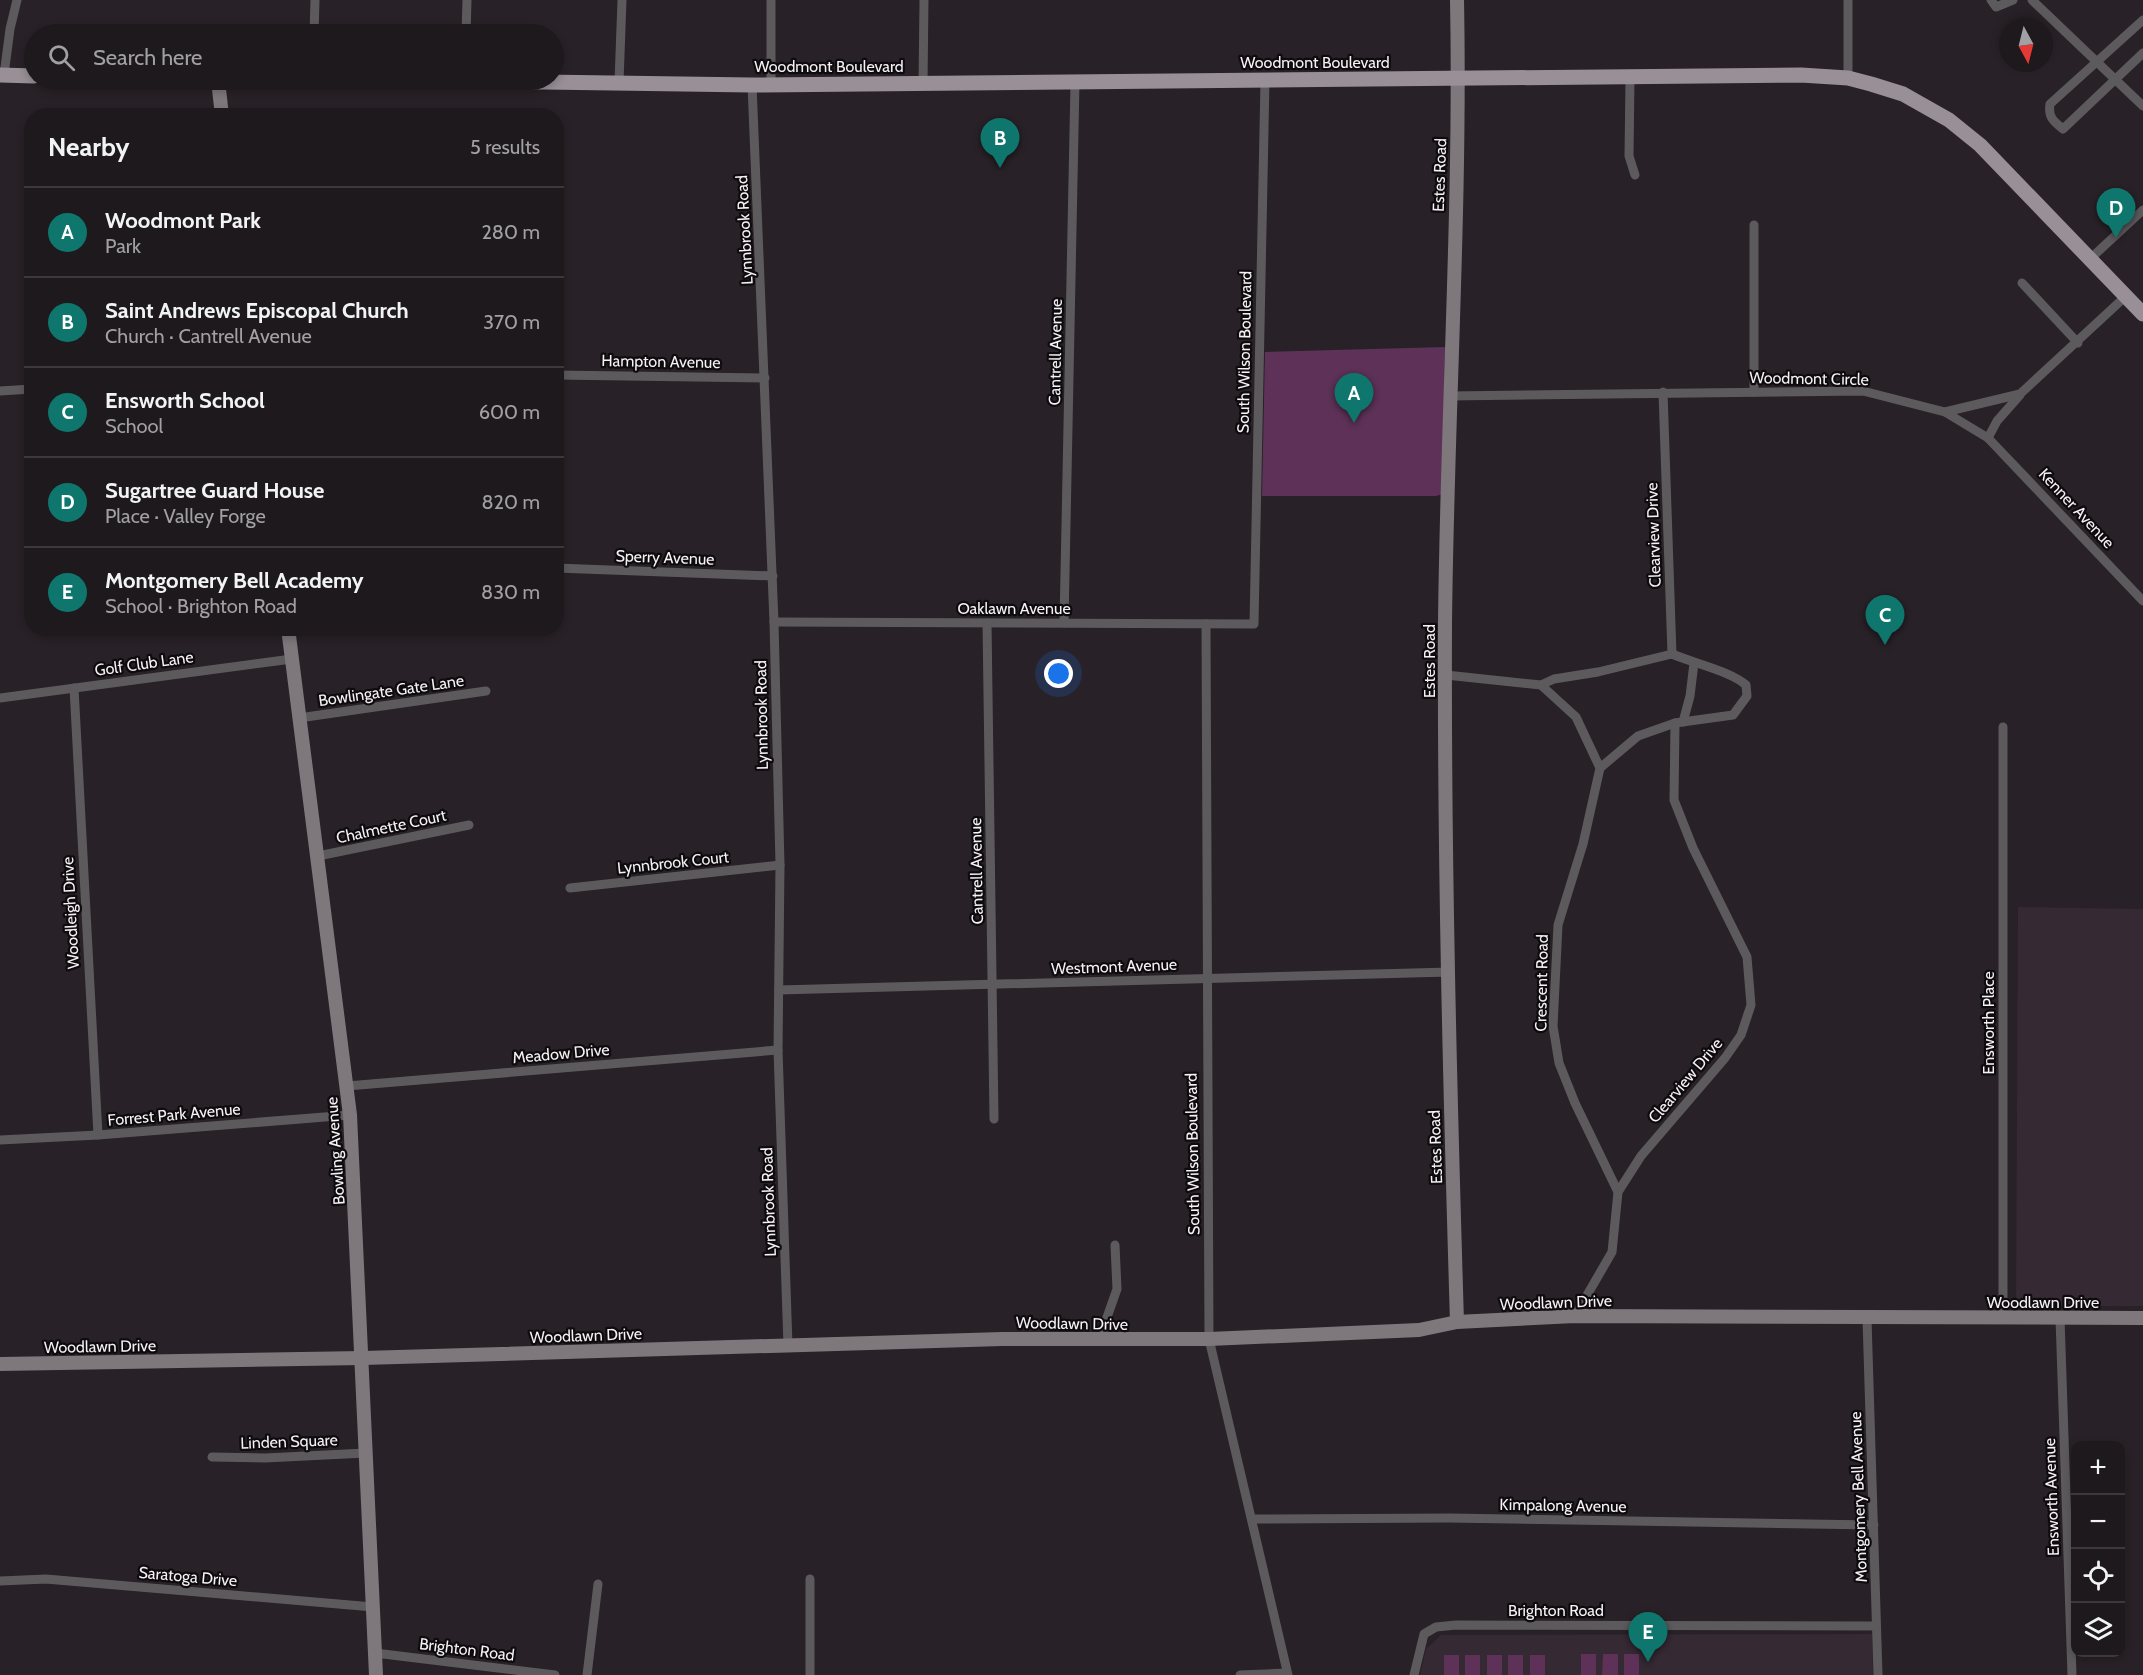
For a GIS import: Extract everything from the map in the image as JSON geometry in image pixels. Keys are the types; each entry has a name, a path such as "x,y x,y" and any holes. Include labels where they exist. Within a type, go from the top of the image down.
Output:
{"main road":[{"path":"2,75 24,75"},
{"name":"Woodmont Boulevard","path":"564,81 752,85 1630,79 1801,75 1848,78 1903,94 1949,120 1980,145 2143,314"}],"street":[{"path":"2,75 17,0"},
{"path":"314,24 315,0"},
{"path":"466,24 467,0"},
{"path":"620,82 621,0"},
{"path":"771,0 771,84"},
{"path":"923,84 924,0"},
{"name":"Estes Road","path":"1457,0 1459,80 1449,396 1446,675 1450,972 1448,1028 1458,1322"},
{"path":"1848,0 1848,78"},
{"path":"1991,0 1996,8 2013,0"},
{"path":"2032,0 2143,106"},
{"path":"2143,20 2050,104 2049,113 2053,121 2063,129 2115,77 2143,53"},
{"path":"1630,79 1629,156 1635,175"},
{"name":"South Wilson Boulevard","path":"1254,624 1265,80"},
{"name":"Cantrell Avenue","path":"1064,623 1075,82"},
{"name":"Lynnbrook Road","path":"752,85 773,576 780,865 777,1050 788,1346"},
{"path":"219,90 221,108"},
{"path":"2091,258 2143,210"},
{"path":"1754,225 1754,392"},
{"path":"2022,283 2078,343"},
{"name":"Woodmont Circle","path":"1449,396 1663,392 1863,392 1945,412 2020,394 2078,343 2126,296"},
{"name":"Hampton Avenue","path":"564,375 765,378"},
{"path":"0,391 24,389"},
{"name":"Clearview Drive","path":"1663,392 1672,654"},
{"path":"1988,438 1997,421 2020,394"},
{"name":"Kenner Avenue","path":"1945,412 1988,438 2143,601"},
{"name":"Sperry Avenue","path":"564,568 773,576"},
{"name":"Oaklawn Avenue","path":"774,622 1254,624"},
{"name":"Cantrell Avenue","path":"987,623 994,1119"},
{"name":"South Wilson Boulevard","path":"1206,624 1209,1339 1287,1674"},
{"name":"Bowling Avenue","path":"289,636 350,1115 376,1675"},
{"path":"1446,675 1541,685 1554,679 1598,672 1672,654 1736,676 1746,685 1747,696 1733,715 1679,723 1638,736 1600,768 1576,717 1541,685"},
{"name":"Golf Club Lane","path":"0,698 292,659"},
{"name":"Clearview Drive","path":"1575,1316 1612,1252 1618,1192 1641,1156 1725,1058 1741,1035 1751,1005 1747,957 1693,848 1674,800 1679,723 1690,696 1694,663"},
{"name":"Woodleigh Drive","path":"74,688 98,1136"},
{"name":"Bowlingate Gate Lane","path":"299,718 486,691"},
{"name":"Ensworth Place","path":"2003,727 2003,1318"},
{"name":"Crescent Road","path":"1600,768 1583,844 1558,925 1552,1026 1560,1063 1571,1094 1618,1192"},
{"name":"Chalmette Court","path":"318,856 470,825"},
{"name":"Lynnbrook Court","path":"570,888 780,865"},
{"name":"Westmont Avenue","path":"779,990 1450,972"},
{"name":"Meadow Drive","path":"347,1086 777,1050"},
{"name":"Forrest Park Avenue","path":"0,1140 98,1136 350,1115"},
{"path":"1103,1339 1105,1323 1117,1289 1114,1245"},
{"name":"Woodlawn Drive","path":"0,1364 363,1358 1103,1339 1209,1339 1419,1330 1458,1322 1575,1316 1867,1319 2143,1318"},
{"name":"Ensworth Avenue","path":"2060,1318 2072,1675"},
{"name":"Montgomery Bell Avenue","path":"1867,1319 1878,1675"},
{"name":"Linden Square","path":"212,1457 265,1458 366,1453"},
{"name":"Kimpalong Avenue","path":"1252,1519 1449,1518 1874,1525"},
{"name":"Saratoga Drive","path":"0,1581 46,1579 374,1607"},
{"path":"810,1579 810,1675"},
{"path":"587,1675 598,1584"},
{"name":"Brighton Road","path":"1414,1675 1424,1634 1436,1628 1456,1625 1876,1626"},
{"name":"Brighton Road","path":"375,1653 555,1675"},
{"path":"1240,1675 1287,1674"}],"shaded area":[{"path":"1445,347 1443,494 1436,496 1262,496 1265,352"},
{"path":"2018,907 2143,909 2143,1306 2016,1306"},
{"path":"1872,1634 1873,1675 1420,1675 1426,1649 1441,1635"},
{"path":"1581,1654 1596,1654 1596,1675 1581,1675"},
{"path":"1603,1654 1618,1654 1618,1675 1602,1675"},
{"path":"1624,1654 1639,1654 1639,1675 1624,1675"},
{"path":"1444,1655 1459,1655 1459,1675 1444,1675"},
{"path":"1465,1655 1480,1655 1480,1675 1465,1675"},
{"path":"1487,1655 1502,1655 1502,1675 1487,1675"},
{"path":"1508,1655 1523,1655 1523,1675 1508,1675"},
{"path":"1530,1655 1545,1655 1545,1675 1530,1675"}],"place":[{"name":"Saint Andrews Episcopal Church","path":"1000,168"},
{"name":"Sugartree Guard House","path":"2116,238"},
{"name":"Woodmont Park","path":"1354,423"},
{"name":"Ensworth School","path":"1885,645"},
{"name":"Montgomery Bell Academy","path":"1648,1662"}]}
